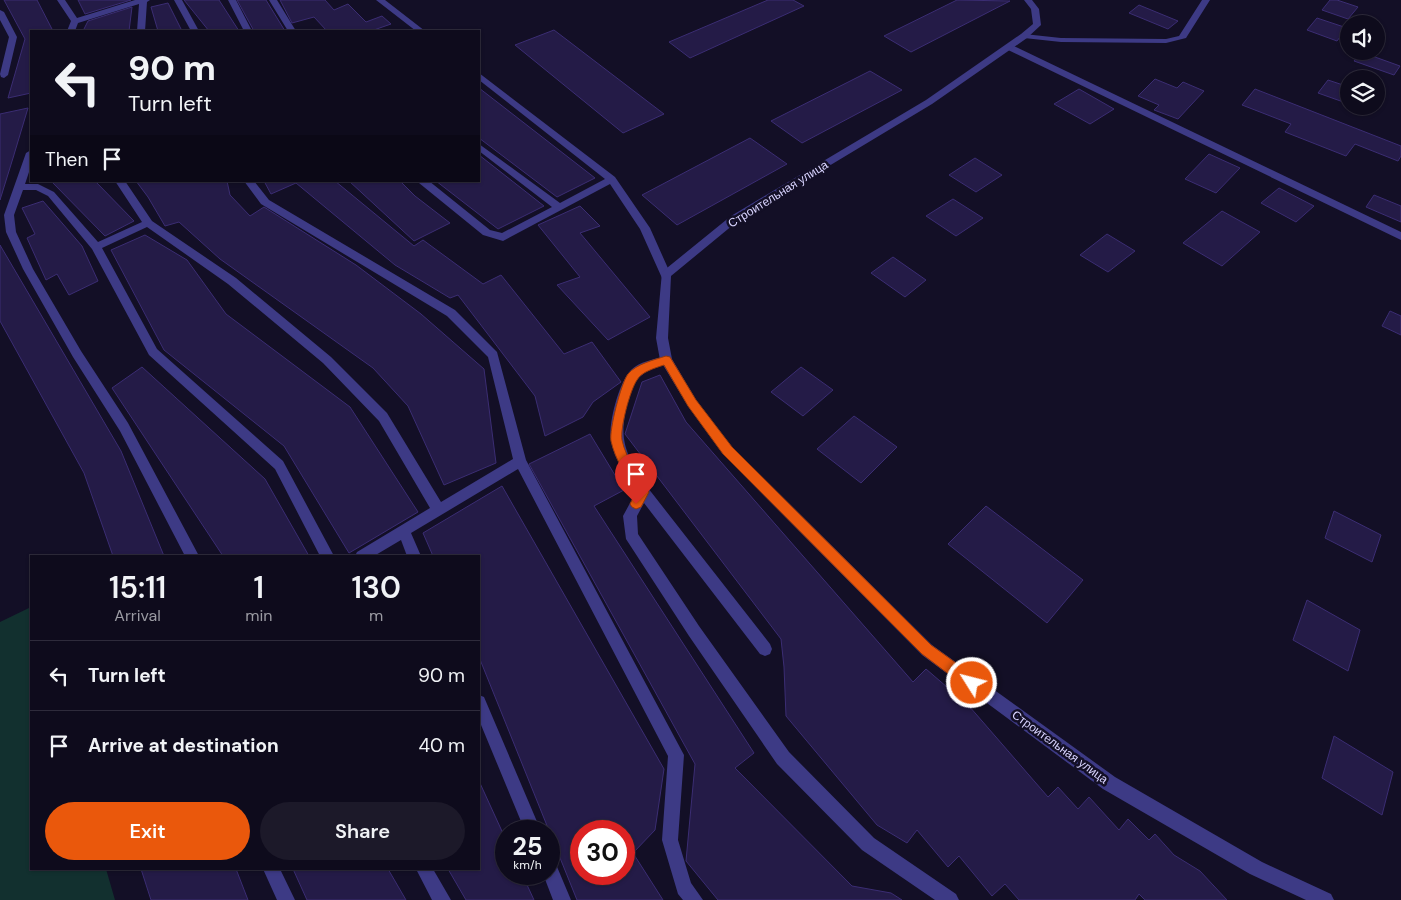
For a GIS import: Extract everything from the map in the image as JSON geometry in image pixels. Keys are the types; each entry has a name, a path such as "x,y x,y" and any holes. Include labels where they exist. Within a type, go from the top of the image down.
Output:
{"street":[{"path":"61,0 75,21"},
{"path":"75,21 144,0 141,30"},
{"path":"178,0 184,7 195,30"},
{"path":"232,0 247,30"},
{"path":"273,0 291,30"},
{"path":"380,0 420,30"},
{"name":"Строительная улица","path":"1028,0 1035,9 1037,24 1024,36 929,102 735,218 666,275 662,338 666,360 692,403 728,450 927,650 1109,783 1256,868 1325,900"},
{"path":"1024,36 1061,40 1166,41 1182,38 1206,0"},
{"path":"0,12 13,36 4,75"},
{"path":"71,30 75,21"},
{"path":"1009,47 1401,236"},
{"path":"480,77 612,179 645,228 666,275"},
{"path":"480,148 559,208"},
{"path":"30,156 8,215 11,232 28,269 77,354 124,427 191,555"},
{"path":"423,182 487,233 503,237 612,179"},
{"path":"121,182 148,223 232,281 327,360 383,417 438,509"},
{"path":"250,182 266,202 451,312 493,355 520,461 676,755 670,840 684,888 694,900"},
{"path":"19,187 38,187 52,194 96,247 153,352 279,465 326,555"},
{"path":"96,247 148,223"},
{"path":"666,360 648,366 632,376 620,410 616,439 625,464 643,492 765,649"},
{"path":"364,555 520,461"},
{"path":"643,492 630,516 631,535 694,631 783,758 868,844 950,900"},
{"path":"404,532 414,555"},
{"path":"480,704 528,820"},
{"path":"272,870 286,900"},
{"path":"425,870 442,900"},
{"path":"556,885 562,900"}],"green space":[{"path":"30,607 30,870 106,870 115,900 0,900 0,622"}],"building":[{"path":"4,0 37,0 52,30 30,30 30,93 8,98 25,39"},
{"path":"78,0 131,0 85,14"},
{"path":"184,0 219,0 238,30 208,30"},
{"path":"237,0 266,0 284,30 253,30"},
{"path":"280,0 325,0 334,10 348,4 366,22 382,16 391,24 374,30 326,30 314,17 292,23"},
{"path":"768,0 793,0 804,6 690,58 669,42"},
{"path":"957,0 1010,1 911,52 884,36"},
{"path":"1330,0 1337,0 1358,7 1351,15 1340,16 1322,10"},
{"path":"168,3 182,30 158,30 151,7"},
{"path":"1139,5 1178,21 1168,29 1129,13"},
{"path":"132,7 129,30 84,30 88,21"},
{"path":"1317,18 1340,26 1340,37 1337,41 1307,30"},
{"path":"554,30 664,114 623,133 515,45"},
{"path":"1383,60 1400,66 1394,75 1385,72 1385,70 1354,61"},
{"path":"870,71 902,90 802,143 771,121"},
{"path":"1155,79 1177,88 1183,82 1204,91 1178,119 1154,110 1159,105 1138,96"},
{"path":"1328,80 1340,84 1340,101 1318,93"},
{"path":"480,89 595,178 557,197 480,139"},
{"path":"1079,89 1114,109 1090,124 1054,104"},
{"path":"1255,89 1401,146 1401,156 1398,161 1355,144 1346,156 1285,132 1291,124 1242,105"},
{"path":"28,108 13,158 0,200 0,114"},
{"path":"750,138 787,164 677,225 642,195"},
{"path":"1209,154 1240,168 1216,193 1185,179"},
{"path":"480,156 544,206 498,229 437,182 480,182"},
{"path":"975,158 1002,175 976,192 949,175"},
{"path":"52,182 96,182 134,221 105,236"},
{"path":"137,182 227,182 230,195 250,216 264,207 356,265 421,314 484,369 496,463 444,485 408,406 373,368 220,259 179,222 165,226"},
{"path":"265,182 336,182 414,246 423,240 483,284 501,275 564,354 592,342 621,382 593,402 583,417 545,436 535,396 458,295 450,298 395,265 296,183 271,194"},
{"path":"350,182 401,182 415,196 450,223 414,241"},
{"path":"1279,188 1314,206 1296,222 1261,203"},
{"path":"1374,195 1401,206 1401,222 1366,207"},
{"path":"953,199 983,218 956,236 926,216"},
{"path":"43,201 82,246 98,281 69,295 57,274 46,280 27,238 35,234 22,208"},
{"path":"580,206 600,226 580,233 650,317 608,340 557,285 580,277 538,225"},
{"path":"1222,211 1260,232 1222,266 1183,243"},
{"path":"1107,234 1135,251 1108,272 1080,255"},
{"path":"145,235 187,260 226,314 350,407 418,512 349,553 284,446 164,350 111,250"},
{"path":"0,245 121,451 164,555 113,555 84,473 0,321"},
{"path":"893,257 926,280 905,297 871,273"},
{"path":"1390,311 1401,316 1401,335 1382,326"},
{"path":"142,367 265,479 308,555 222,555 112,388"},
{"path":"801,367 833,390 803,416 771,392"},
{"path":"660,375 686,422 913,682 926,669 969,706 1048,797 1058,787 1078,809 1089,797 1119,830 1128,819 1149,840 1155,834 1174,855 1200,871 1227,900 1145,900 1139,894 1135,900 1019,900 1005,884 992,896 959,856 948,867 917,830 907,843 877,825 786,716 781,639 625,434 642,382"},
{"path":"854,416 897,447 861,483 817,449"},
{"path":"590,434 624,490 594,506 754,753 735,768 852,886 891,893 902,900 718,900 686,861 695,764 529,464"},
{"path":"502,486 664,769 655,830 635,851 635,820 570,820 570,883 560,858 560,820 545,820 480,659 480,555 433,555 423,533"},
{"path":"986,506 1083,580 1047,623 948,544"},
{"path":"1334,511 1381,535 1372,562 1325,538"},
{"path":"1307,600 1360,630 1348,671 1293,640"},
{"path":"1334,736 1393,772 1382,815 1322,778"},
{"path":"480,783 497,820 495,820 495,885 527,885 534,900 466,900 449,870 480,870"},
{"path":"635,856 663,900 577,900 571,885 635,885"},
{"path":"141,870 236,870 248,900 151,900"},
{"path":"293,870 389,870 406,900 307,900"}],"route":[{"path":"636,504 643,492 625,464 616,439 620,410 632,376 648,366 666,360 692,403 728,450 927,650 972,683"}]}
